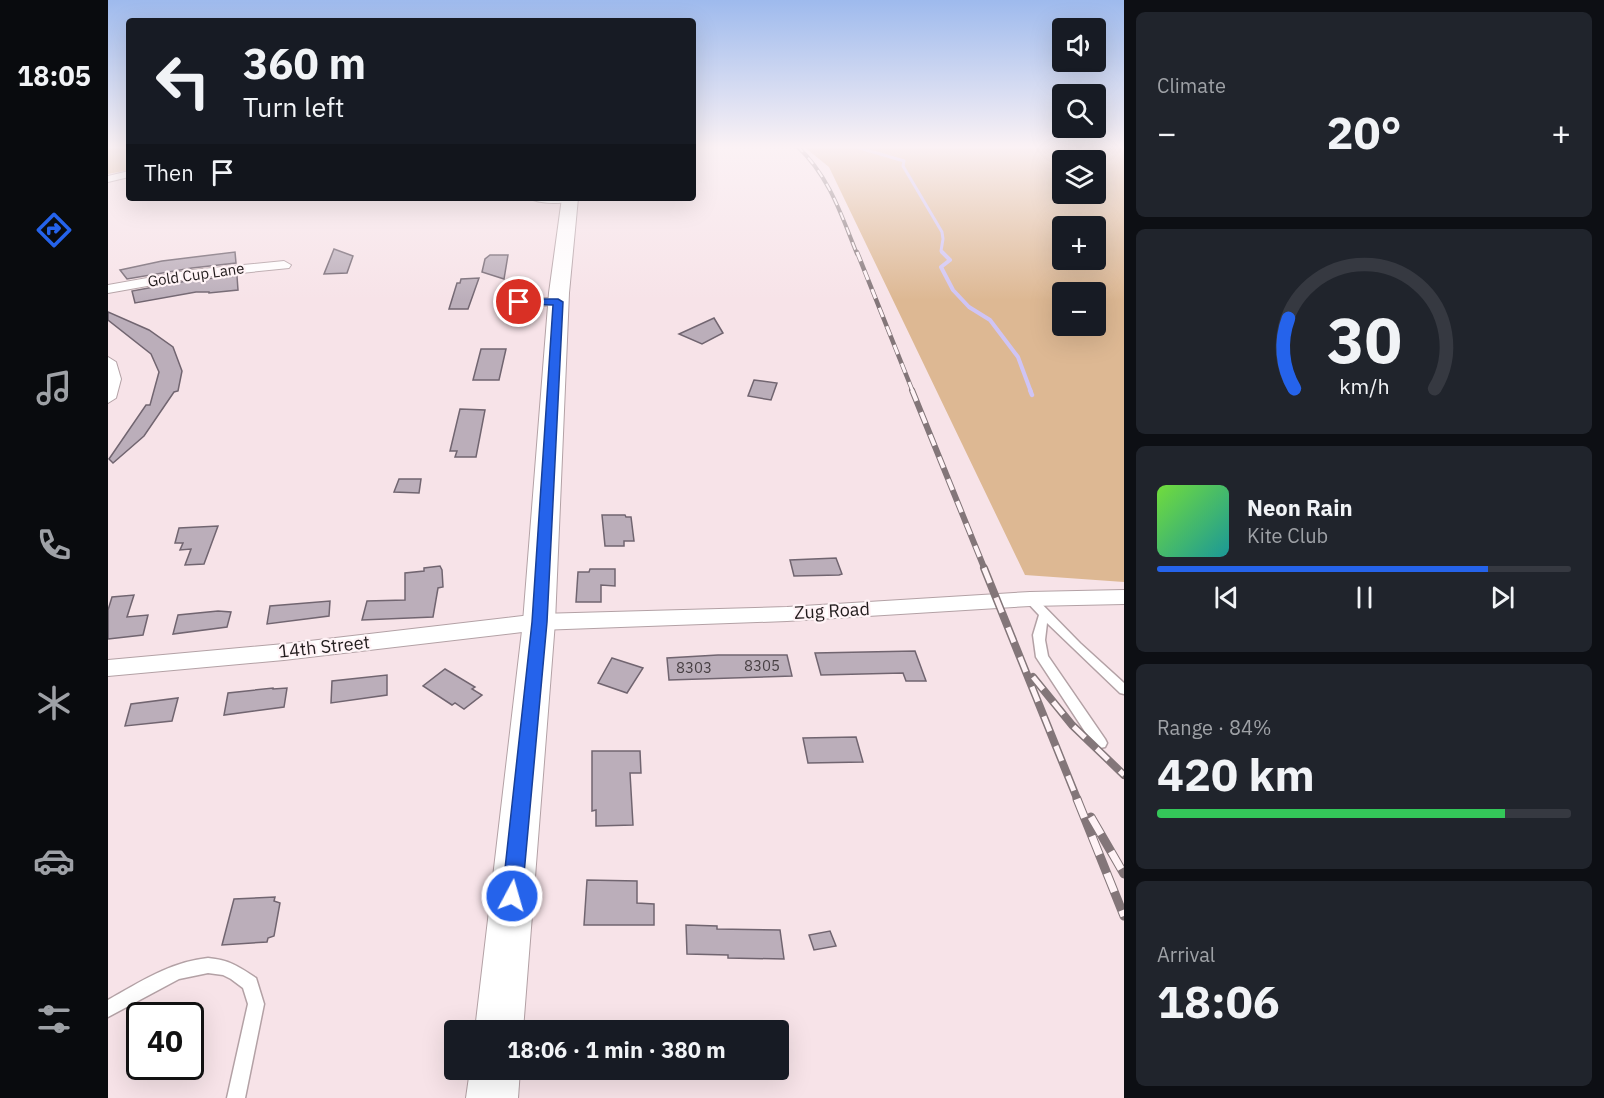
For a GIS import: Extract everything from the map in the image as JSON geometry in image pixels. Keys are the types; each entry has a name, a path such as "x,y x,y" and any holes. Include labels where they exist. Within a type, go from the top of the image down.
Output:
{"street":[{"path":"500,1020 539,622 558,302 570,201"},
{"name":"Gold Cup Lane","path":"108,289 192,274 284,265"},
{"path":"504,303 558,302"},
{"path":"108,362 113,379 108,398"},
{"name":"Zug Road","path":"539,622 1037,607 1124,597"},
{"name":"14th Street","path":"108,668 284,652 539,622"},
{"path":"492,1098 494,1080"}],"lane":[{"path":"1037,607 1124,690"},
{"path":"1037,607 1037,641 1042,657 1100,743"},
{"path":"108,1009 176,972 198,964 225,967 250,984 256,1004 236,1098"}],"shaded area":[{"path":"844,197 1052,197 1052,204 1106,204 1106,197 1124,197 1124,582 1025,575"}],"building":[{"path":"334,249 353,256 347,273 324,274"},
{"path":"235,252 236,263 127,279 120,270 162,261"},
{"path":"490,255 508,255 504,279 482,272 485,259"},
{"path":"237,276 238,290 196,292 135,303 132,291 192,280"},
{"path":"479,278 468,309 449,309 457,283 460,283 461,279"},
{"path":"108,312 149,330 173,347 182,371 178,391 174,392 144,436 113,463 109,459 146,405 150,405 159,372 151,354 108,320"},
{"path":"714,318 723,333 702,344 679,334"},
{"path":"481,349 506,349 499,380 473,380"},
{"path":"754,380 777,383 771,400 748,396"},
{"path":"460,409 485,410 476,457 455,457 457,451 450,451"},
{"path":"399,479 421,479 419,493 394,492"},
{"path":"602,515 631,517 634,541 624,541 624,546 605,546"},
{"path":"218,526 204,564 185,565 191,549 180,550 183,543 175,543 179,528"},
{"path":"836,558 842,574 839,575 794,576 790,560"},
{"path":"440,566 443,587 438,588 433,617 362,620 367,601 405,600 405,573"},
{"path":"590,569 615,569 615,586 601,585 601,602 576,602 578,572 589,572"},
{"path":"134,595 127,617 148,615 143,635 108,639 108,610 112,597"},
{"path":"330,601 329,616 267,624 270,606"},
{"path":"231,612 227,627 173,634 178,615"},
{"path":"915,651 926,681 906,681 903,673 821,675 815,653"},
{"path":"787,655 792,676 669,680 667,658"},
{"path":"612,658 643,668 627,693 598,683"},
{"path":"445,669 475,687 472,689 482,695 464,709 455,703 452,705 423,686"},
{"path":"387,675 387,695 331,703 332,681"},
{"path":"287,688 284,707 224,715 228,693"},
{"path":"178,698 172,721 125,726 131,704"},
{"path":"856,737 863,762 808,763 803,738"},
{"path":"592,751 640,751 641,773 630,773 633,825 596,826 596,810 592,811"},
{"path":"587,880 637,881 637,903 654,904 654,925 584,925"},
{"path":"275,897 274,901 280,903 274,936 268,938 267,942 222,945 234,899"},
{"path":"686,925 717,926 717,929 780,930 784,959 728,958 728,955 687,954"},
{"path":"830,931 836,946 814,950 809,935"}],"waterway":[{"path":"921,197 942,232 941,251 950,260 941,267 953,290 969,307 990,320 1018,357 1031,392"},
{"path":"1030,390 1032,395"}],"railway":[{"path":"833,197 857,254"},
{"path":"857,252 913,392"},
{"path":"912,390 985,570"},
{"path":"984,568 1078,801"},
{"path":"1033,677 1072,725 1124,775"},
{"path":"1077,799 1124,916"},
{"path":"1091,817 1124,874"}],"route":[{"path":"512,896 539,622 558,302 519,302"}]}
